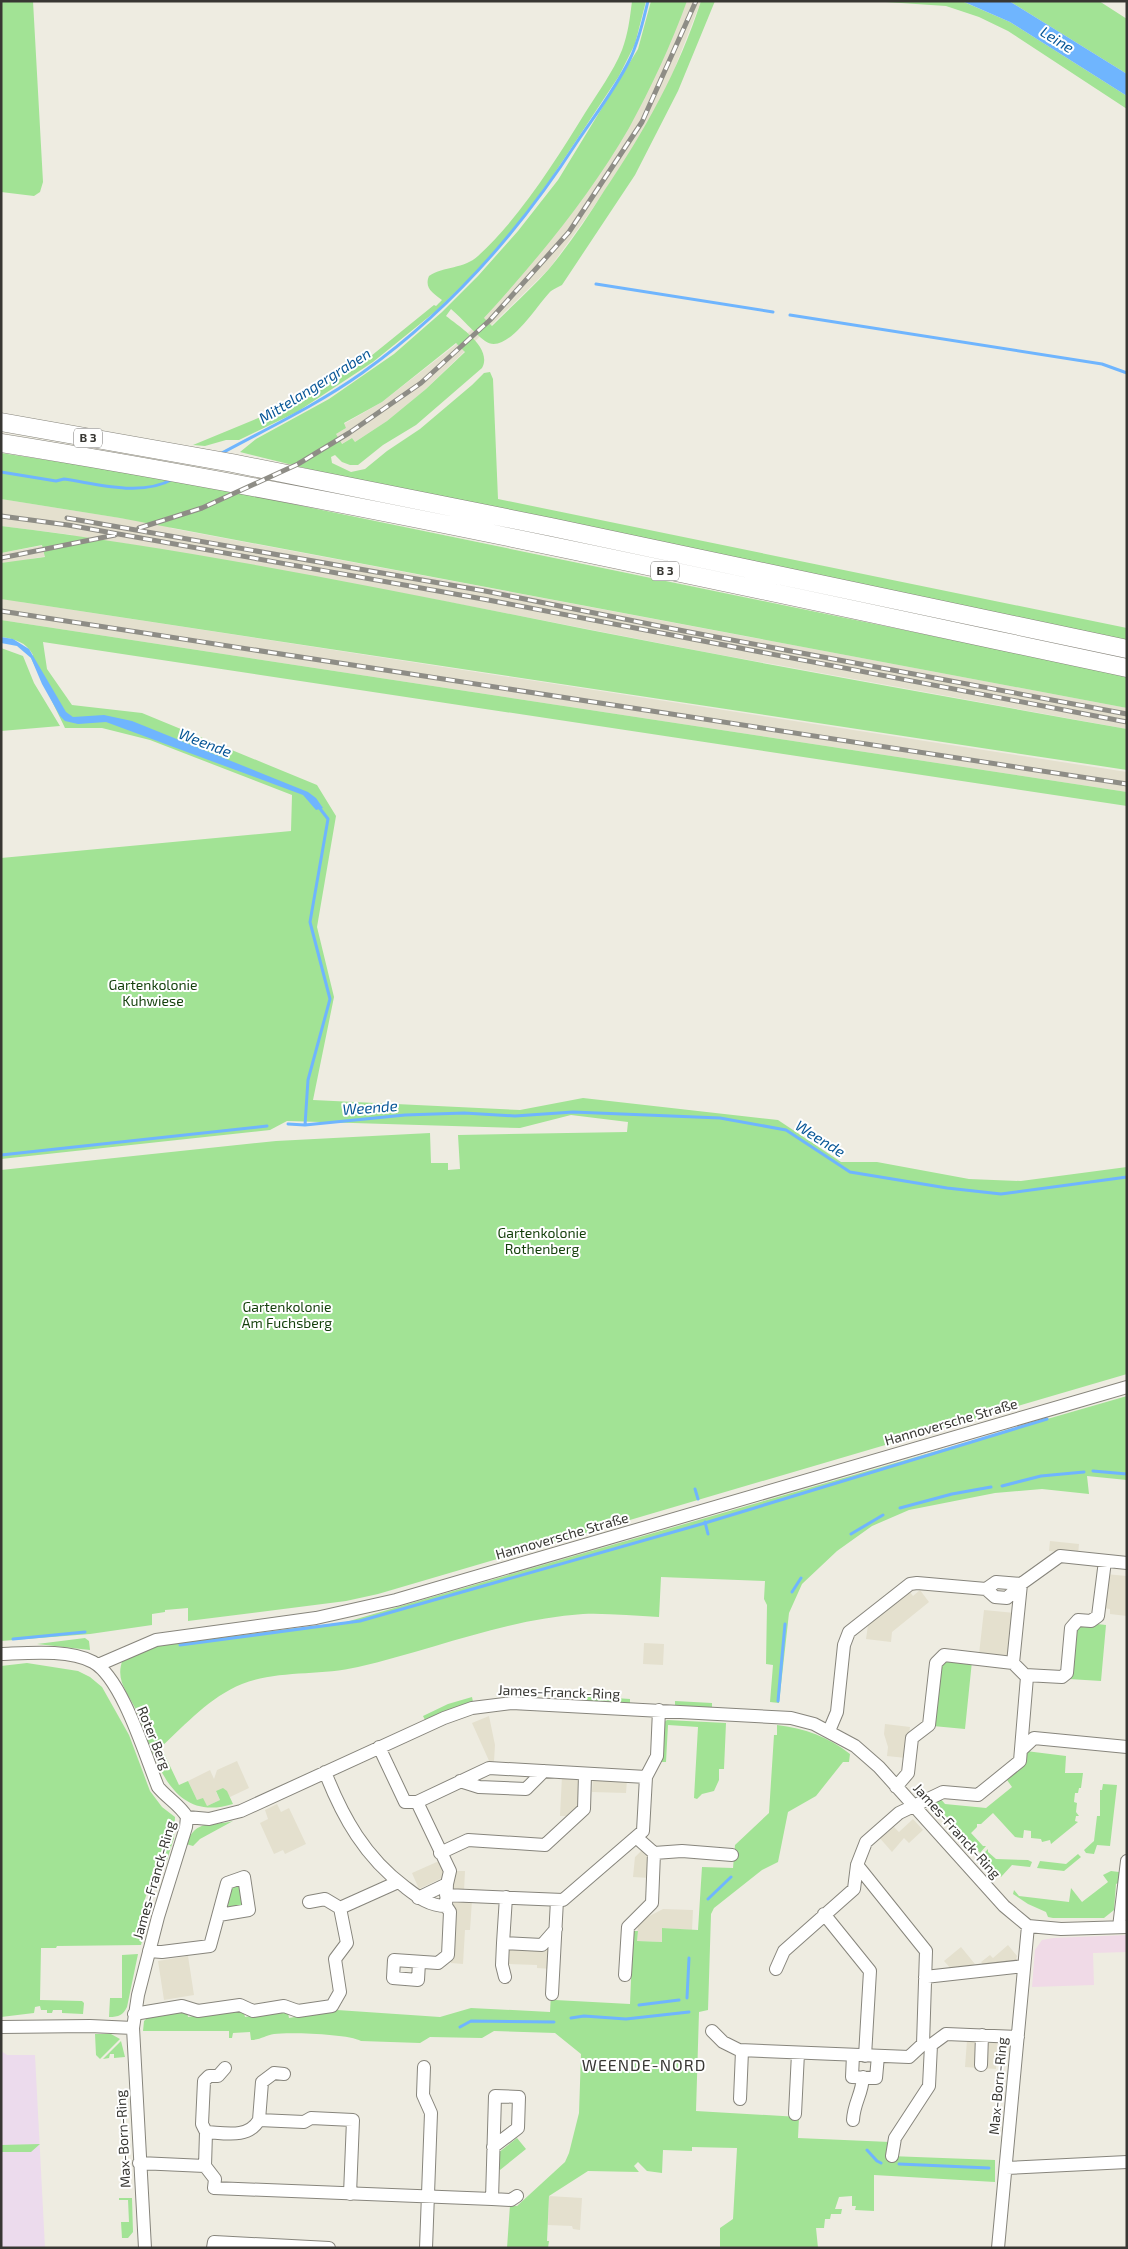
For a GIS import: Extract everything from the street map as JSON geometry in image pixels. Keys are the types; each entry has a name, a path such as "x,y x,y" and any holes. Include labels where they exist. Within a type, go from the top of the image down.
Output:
{"highway":[{"name":"B 3","path":"1,422 232,463 551,527 1127,649"},
{"name":"B 3","path":"1,443 203,477 435,522 1127,668"}],"street":[{"name":"Hannoversche Straße","path":"98,1665 144,1644 161,1639 326,1616 396,1600 1127,1387"},
{"path":"829,1730 836,1712 844,1645 850,1632 910,1584 986,1589 996,1582 1021,1584 1060,1556 1127,1563"},
{"path":"1025,1675 1062,1677 1067,1673 1071,1628 1078,1620 1091,1621 1098,1616 1105,1561"},
{"path":"1013,1663 1021,1584"},
{"path":"1,1654 53,1654 84,1659 98,1665"},
{"path":"776,1969 784,1951 854,1889 857,1865 866,1842 899,1813 942,1792 978,1795 1020,1761 1027,1677 1013,1663 944,1655 936,1662 929,1725 912,1738 908,1773 896,1787"},
{"name":"Roter Berg","path":"98,1665 112,1682 122,1700 158,1787 167,1798 183,1810 187,1817"},
{"name":"James-Franck-Ring","path":"133,2028 134,2014 149,1951 186,1827 187,1817 209,1819 228,1816 444,1718 472,1708 494,1704 512,1703 791,1718 829,1730 854,1746 896,1787 1004,1906 1028,1926"},
{"path":"418,1898 446,1895 564,1900 643,1831 646,1777 657,1756 659,1710"},
{"path":"1020,1750 1034,1738 1127,1748"},
{"path":"379,1747 405,1802 417,1802 489,1768 646,1777"},
{"path":"460,1781 479,1787 526,1789 544,1771"},
{"path":"325,1772 349,1825 374,1860 418,1898 434,1906 446,1895"},
{"path":"440,1852 468,1840 545,1845 584,1809 585,1774"},
{"path":"417,1802 450,1871"},
{"path":"636,1837 654,1853 682,1852 732,1855"},
{"path":"419,1962 438,1963 448,1955 450,1912 446,1895 452,1855 463,1842"},
{"path":"625,1975 628,1927 652,1903 654,1853"},
{"path":"1028,1926 1061,1929 1123,1927 1127,1861"},
{"path":"857,1865 926,1951 925,1977 929,2086 895,2138 892,2156"},
{"path":"149,1951 162,1952 210,1946 227,1883 244,1877 255,1910 219,1916"},
{"path":"340,1908 398,1882"},
{"path":"505,1977 502,1964 506,1898"},
{"path":"134,2014 182,2006 198,2011 240,2005 253,2011 284,2006 298,2012 332,2006 340,1992 335,1959 347,1943 340,1908 325,1899 309,1902"},
{"path":"552,1994 557,1900"},
{"path":"824,1914 870,1971 865,2056 852,2077 876,2078 865,2056"},
{"name":"Max-Born-Ring","path":"998,2248 1028,1926"},
{"path":"503,1944 542,1945 556,1929"},
{"path":"926,1960 940,1976"},
{"path":"925,1977 1024,1966"},
{"path":"1,2027 90,2026 133,2028"},
{"name":"Max-Born-Ring","path":"133,2028 145,2248"},
{"path":"712,2030 723,2042 742,2050 865,2056 910,2057 927,2044 946,2034 1018,2037"},
{"path":"981,2065 982,2035"},
{"path":"740,2099 742,2050"},
{"path":"795,2114 798,2053"},
{"path":"424,2067 423,2095 431,2113 426,2248"},
{"path":"225,2068 218,2076 209,2076 204,2081 202,2124 206,2132 205,2166 215,2179 214,2188 511,2200 517,2196"},
{"path":"206,2132 245,2133 255,2127 260,2120 262,2082 274,2073 284,2074"},
{"path":"854,2120 854,2105 862,2092 863,2077"},
{"path":"260,2120 304,2122 311,2118 353,2120 350,2194"},
{"path":"492,2199 494,2147"},
{"path":"1006,2168 1127,2162"},
{"path":"139,2163 205,2166"},
{"path":"213,2245 329,2248"}],"shaded area":[{"path":"687,1 701,1 672,75 657,107 591,211 549,269 426,389 387,421 355,442 352,438 278,480 170,528 1127,708 1127,729 700,651 433,599 122,543 30,559 21,602 1127,772 1127,792 1,620 1,553 57,543 73,535 1,526 1,499 133,520 233,488 273,470 346,428 344,424 382,402 454,346 486,316 562,224 597,178 628,128 658,69"},
{"path":"1050,1541 1079,1544 1078,1554 1049,1551"},
{"path":"1105,1574 1127,1576 1127,1616 1110,1614 1110,1609 1102,1608"},
{"path":"920,1590 929,1602 892,1632 891,1642 866,1639 868,1625 910,1592 913,1596"},
{"path":"984,1610 1015,1613 1010,1661 979,1654"},
{"path":"644,1643 664,1644 663,1665 643,1664"},
{"path":"489,1716 495,1745 494,1761 490,1763 472,1723"},
{"path":"885,1724 910,1727 906,1758 887,1756 888,1747 884,1734"},
{"path":"237,1761 249,1788 230,1797 223,1789 219,1790 216,1792 220,1800 207,1806 197,1800 188,1781 210,1770 214,1779 217,1770"},
{"path":"562,1776 576,1776 581,1782 580,1808 570,1816 560,1816"},
{"path":"593,1778 627,1780 626,1793 592,1792"},
{"path":"277,1804 281,1812 289,1808 306,1844 285,1854 283,1850 274,1854 260,1823 268,1819 265,1810"},
{"path":"913,1819 923,1830 909,1843 904,1838 892,1852 878,1836 884,1831 887,1833 894,1827 899,1832"},
{"path":"642,1850 650,1858 649,1878 633,1877 635,1857"},
{"path":"439,1861 446,1876 419,1889 412,1873"},
{"path":"452,1871 465,1871 464,1891 451,1890"},
{"path":"454,1899 472,1900 470,1930 465,1930 463,1964 451,1963"},
{"path":"663,1909 693,1910 692,1930 663,1928 662,1942 637,1941 638,1922"},
{"path":"1127,1935 1127,1952 1093,1953 1094,1985 1032,1987 1035,1950 1042,1940"},
{"path":"1008,1945 1017,1956 1015,1964 986,1968 981,1962 990,1955 993,1958"},
{"path":"516,1947 553,1950 552,1969 537,1968 537,1965 506,1964 507,1950 516,1950"},
{"path":"961,1947 975,1964 953,1971 944,1961"},
{"path":"188,1956 194,1995 164,2000 158,1961"},
{"path":"967,2040 997,2041 996,2069 965,2067"},
{"path":"1,2051 7,2055 35,2055 45,2248 1,2248"},
{"path":"549,2196 582,2198 580,2230 573,2229 572,2226 548,2225"}],"green space":[{"path":"1,1 33,1 43,182 40,192 34,196 1,192"},
{"path":"632,1 646,1 635,44 619,76 519,223 474,274 436,311 373,362 297,412 239,440 226,440 205,446 193,445 263,416 317,390 371,356 442,300 429,287 429,276 441,270 467,263 478,256 508,225 522,207 562,150 618,58 624,44 630,20"},
{"path":"651,1 687,1 660,66 629,128 614,153 580,203 523,274 484,318 492,326 549,269 578,231 619,169 659,100 682,51 701,1 715,1 678,91 635,175 562,285 551,291 512,335 503,342 494,344 485,341 451,309 446,316 473,339 483,353 482,368 416,425 383,445 358,465 342,462 335,455 331,457 332,463 351,472 365,469 387,451 420,429 484,373 490,372 493,379 498,499 1127,628 1127,641 321,472 240,452 256,439 329,399 394,354 442,312 478,276 518,231 558,180 638,49","holes":["456,343 465,352 426,389 387,421 355,442 352,438 342,444 336,434 346,428 344,423 382,402"]},
{"path":"871,1 964,2 1010,22 1127,96 1127,109 1008,31 979,17 946,6"},
{"path":"1009,1 1099,1 1127,19 1127,74"},
{"path":"1,453 133,473 249,495 1127,676 1127,708 120,518 1,499"},
{"path":"1,526 149,547 297,572 724,656 1127,729 1127,770 1,599 1,563 45,557 42,545 1,553"},
{"path":"1,620 1127,792 1127,806 43,642 47,669 72,705 142,713 317,785 336,816 317,927 334,997 313,1100 520,1110 583,1098 778,1120 841,1162 877,1162 969,1179 1021,1181 1127,1167 1127,1374 378,1594 346,1601 188,1621 188,1608 165,1610 165,1612 152,1614 152,1625 90,1634 1,1641 1,1170 276,1141 430,1133 431,1163 448,1163 448,1170 460,1169 458,1135 627,1132 628,1122 571,1115 520,1128 287,1121 270,1130 1,1159 1,858 291,831 292,795 150,740 102,728 65,728 31,658 33,655 20,642 1,637"},
{"path":"1,648 23,656 34,683 60,726 1,731"},
{"path":"1127,1396 1127,1480 1087,1476 1089,1494 1042,1489 995,1493 909,1510 872,1526 837,1551 802,1584 789,1613 779,1703 770,1702 773,1665 766,1664 767,1605 764,1599 765,1581 661,1577 659,1617 583,1614 554,1617 497,1628 358,1667 270,1677 230,1689 199,1712 161,1747 179,1785 188,1781 197,1800 203,1798 207,1806 220,1800 216,1791 223,1788 227,1791 233,1804 211,1808 194,1804 179,1795 168,1782 158,1766 137,1712 121,1680 120,1674 123,1659 156,1646 346,1622"},
{"path":"1079,1622 1106,1625 1101,1681 1069,1679 1074,1627"},
{"path":"85,1638 89,1641 90,1650 37,1644"},
{"path":"944,1658 972,1661 965,1729 933,1726 939,1663"},
{"path":"27,1663 78,1671 90,1677 102,1687 129,1735 150,1791 162,1807 175,1817 174,1838 167,1860 157,1863 145,1899 152,1906 141,1945 57,1946 56,1948 41,1948 40,2000 82,2001 84,2003 83,2014 62,2013 62,2010 53,2010 52,2013 47,2013 47,2010 41,2010 40,2006 35,2007 34,2013 1,2017 1,1666"},
{"path":"586,1696 630,1699 630,1703 585,1701"},
{"path":"472,1697 473,1702 425,1720 423,1716 448,1704"},
{"path":"675,1701 712,1703 712,1708 675,1706"},
{"path":"667,1720 726,1723 724,1769 719,1769 719,1780 714,1791 702,1794 697,1799 694,1798 698,1727 668,1725 666,1762 661,1762 663,1723"},
{"path":"777,1725 797,1728 825,1738 850,1754 849,1762 843,1762 816,1796 788,1812 778,1862 762,1870 714,1908 711,1914 708,2010 699,2012 696,2111 799,2117 798,2138 890,2142 890,2156 995,2160 995,2182 874,2175 874,2211 855,2210 856,2206 852,2206 852,2196 839,2197 835,2209 842,2209 841,2214 831,2214 830,2219 825,2219 824,2228 816,2228 818,2248 720,2248 720,2228 733,2219 737,2148 692,2147 692,2151 663,2150 662,2173 647,2171 638,2162 634,2166 639,2172 588,2171 549,2196 548,2248 507,2248 510,2205 517,2206 565,2162 579,2113 581,2054 555,2033 494,2031 482,2038 430,2037 420,2043 361,2041 332,2035 305,2033 274,2034 251,2040 250,2032 233,2033 232,2038 229,2038 229,2031 143,2031 144,2021 149,2016 183,2010 187,2012 188,2017 240,2009 245,2017 284,2010 288,2013 289,2018 337,2010 440,2017 471,2008 550,2012 551,1994 555,1994 555,2000 630,2004 633,1931 638,1931 637,1941 662,1942 662,1928 698,1930 702,1867 733,1868 735,1845 769,1813 774,1735 777,1735"},
{"path":"1026,1751 1066,1756 1065,1773 1083,1773 1081,1788 1079,1788 1078,1793 1075,1793 1074,1802 1077,1803 1076,1812 1079,1816 1076,1816 1075,1821 1078,1822 1051,1844 1050,1840 1042,1842 1041,1839 1031,1838 1031,1831 1024,1830 1023,1838 1015,1837 993,1813 981,1824 977,1824 977,1827 971,1833 983,1846 986,1846 980,1853 940,1810 938,1812 929,1803 940,1798 945,1804 986,1808 1012,1787 1007,1780 1024,1766"},
{"path":"1103,1784 1117,1785 1110,1846 1097,1845 1094,1854 1086,1853 1084,1850 1094,1841 1097,1816 1100,1816 1100,1790 1102,1790"},
{"path":"233,1821 200,1839 193,1846 186,1844 190,1836 200,1827"},
{"path":"988,1849 988,1852 996,1859 1028,1860 1032,1862 1030,1867 1012,1865 1001,1877 982,1855"},
{"path":"1078,1854 1081,1857 1064,1871 1037,1868 1040,1861 1066,1864"},
{"path":"1111,1871 1119,1872 1120,1882 1116,1884 1114,1910 1104,1918 1048,1917 1046,1912 1028,1904 1013,1894 1014,1890 1019,1896 1069,1902 1071,1888 1082,1902 1108,1882 1103,1875"},
{"path":"233,1886 240,1886 243,1904 228,1908 229,1890"},
{"path":"138,1954 127,2007 120,2015 109,2017 110,1998 122,1998 122,1955"},
{"path":"95,2034 111,2034 120,2039 100,2059 96,2055"},
{"path":"121,2041 125,2057 114,2058 114,2054 110,2054 109,2058 103,2059"},
{"path":"517,2138 526,2149 500,2170 498,2167 498,2153"},
{"path":"40,2144 31,2152 1,2152 1,2145"},
{"path":"119,2198 132,2198 133,2232 128,2238 122,2238 121,2222 129,2222 128,2200 119,2200"}],"water":[{"name":"Leine","path":"962,1 1009,1 1127,74 1127,96 1010,22"},
{"path":"1,637 13,639 29,649 66,712 73,717 104,715 132,721 308,792 316,798 323,808 316,810 303,795 106,722 78,724 65,721 60,716 42,684 31,658 17,646 1,643"}],"waterway":[{"name":"Mittelangergraben","path":"220,454 310,406 362,373 424,323 480,268 555,175 612,91 633,52 648,1"},
{"path":"596,284 773,312"},
{"path":"790,315 1102,364 1127,373"},
{"name":"Mittelangergraben","path":"1,472 56,481 64,479 120,488 147,487 173,479"},
{"name":"Weende","path":"318,806 328,819 310,922 330,999 308,1080 305,1125 405,1115 464,1113 515,1116 573,1112 720,1118 786,1130 850,1172 947,1188 1001,1194 1127,1177"},
{"path":"288,1124 305,1125"},
{"path":"1,1155 267,1126"},
{"path":"180,1645 360,1621 705,1523 1047,1419"},
{"path":"1093,1471 1127,1474"},
{"path":"1002,1486 1041,1476 1084,1472"},
{"path":"900,1508 952,1494 991,1487"},
{"path":"695,1489 698,1499"},
{"path":"851,1534 883,1515"},
{"path":"705,1522 708,1534"},
{"path":"792,1592 801,1578"},
{"path":"778,1701 785,1624"},
{"path":"13,1639 85,1632"},
{"path":"708,1899 731,1877"},
{"path":"687,1998 689,1958"},
{"path":"639,2005 679,2000"},
{"path":"571,2018 584,2016 626,2019 689,2012"},
{"path":"460,2027 471,2021 554,2022"},
{"path":"867,2150 881,2163"},
{"path":"899,2164 989,2168"}],"railway":[{"path":"139,528 202,508 298,464 349,433 421,383 490,320 569,232 642,122 696,1"},
{"path":"1,516 68,525 483,599 1127,722"},
{"path":"67,518 485,591 684,631 1127,714"},
{"path":"1,558 115,535"},
{"path":"1,611 1127,784"}],"district":[{"name":"WEENDE-NORD","path":"644,2065"}],"park label":[{"name":"Gartenkolonie Kuhwiese","path":"153,994"},
{"name":"Gartenkolonie Rothenberg","path":"542,1242"},
{"name":"Gartenkolonie Am Fuchsberg","path":"287,1315"}]}
